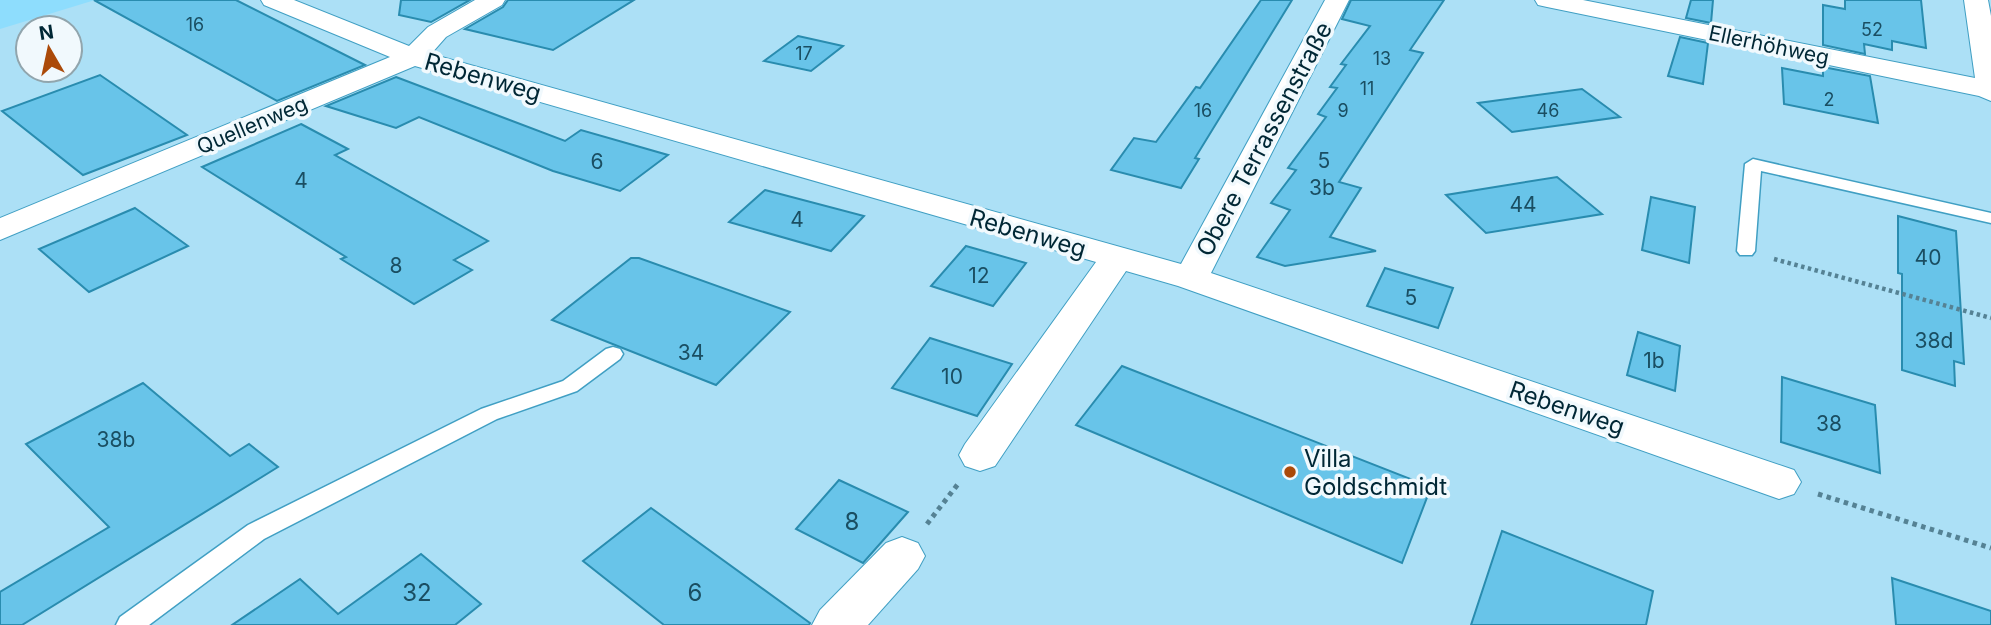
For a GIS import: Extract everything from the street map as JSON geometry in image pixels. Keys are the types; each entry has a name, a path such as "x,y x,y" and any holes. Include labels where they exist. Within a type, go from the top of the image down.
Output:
{"street":[{"name":"Rebenweg","path":"273,0 413,57 1191,278 1779,482"},
{"name":"Quellenweg","path":"0,230 413,57 438,32 493,0"},
{"name":"Obere Terrassenstraße","path":"1191,278 1337,0"},
{"name":"Ellerhöhweg","path":"1547,0 1991,91"},
{"path":"1976,0 1991,91"},
{"path":"980,455 1117,258"},
{"path":"837,625 902,556"}],"lane":[{"path":"1746,251 1753,164 1991,218"},
{"path":"129,625 257,532 489,414 570,386 614,354"}],"path":[{"path":"1746,251 1991,318"},
{"path":"902,556 980,455"},
{"path":"1779,482 1991,548"}],"shaded area":[{"path":"0,0 95,0 49,14 14,14 14,25 0,29"}],"building":[{"path":"94,0 236,0 365,65 277,101"},
{"path":"401,0 470,0 431,22 399,15"},
{"path":"508,0 634,0 553,50 465,29 503,7"},
{"path":"1261,0 1292,0 1195,158 1199,159 1181,188 1111,170 1134,138 1156,142 1196,87 1200,88"},
{"path":"1351,0 1444,0 1410,50 1423,53 1339,182 1361,188 1330,237 1376,251 1285,266 1257,257 1290,210 1271,203 1296,170 1288,168 1326,117 1318,114 1337,88 1330,87 1346,65 1341,64 1370,26 1342,19"},
{"path":"1691,0 1713,0 1711,23 1686,18"},
{"path":"1845,0 1921,0 1926,48 1892,41 1892,50 1864,44 1865,54 1823,45 1823,5 1845,9"},
{"path":"798,36 843,46 811,71 764,61"},
{"path":"1680,37 1708,43 1703,84 1668,76"},
{"path":"1823,67 1870,76 1878,123 1784,104 1782,68 1823,76"},
{"path":"100,75 187,135 83,175 2,111 76,84 84,84 84,81"},
{"path":"396,77 565,141 581,130 668,155 620,191 553,171 419,117 396,128 326,106"},
{"path":"1582,89 1620,117 1512,132 1478,103"},
{"path":"301,124 348,149 335,155 488,241 454,260 472,270 414,304 341,259 346,257 202,167"},
{"path":"1557,177 1602,214 1486,233 1446,195"},
{"path":"765,190 864,216 831,251 729,222"},
{"path":"1651,197 1695,207 1689,263 1642,250"},
{"path":"135,208 188,246 89,292 39,249"},
{"path":"1898,216 1956,231 1964,364 1954,361 1955,386 1902,370 1902,274 1898,273"},
{"path":"966,246 1026,263 993,306 931,286"},
{"path":"631,258 639,258 790,312 716,385 552,320"},
{"path":"1385,268 1453,288 1438,328 1367,306"},
{"path":"1638,332 1680,346 1675,391 1627,375"},
{"path":"930,338 1012,364 977,416 892,388"},
{"name":"Villa Goldschmidt","path":"1122,366 1431,487 1402,563 1076,425"},
{"path":"1782,377 1875,405 1880,473 1781,442"},
{"path":"143,383 230,456 249,444 278,467 22,625 0,625 0,592 109,527 26,444"},
{"path":"839,480 908,512 863,563 796,529"},
{"path":"651,508 810,623 809,625 664,625 583,561"},
{"path":"1502,531 1653,591 1646,625 1471,625"},
{"path":"421,554 481,604 455,625 232,625 300,579 338,614"},
{"path":"1892,578 1991,611 1991,625 1896,625"}],"place":[{"name":"Villa Goldschmidt","path":"1290,472"}]}
